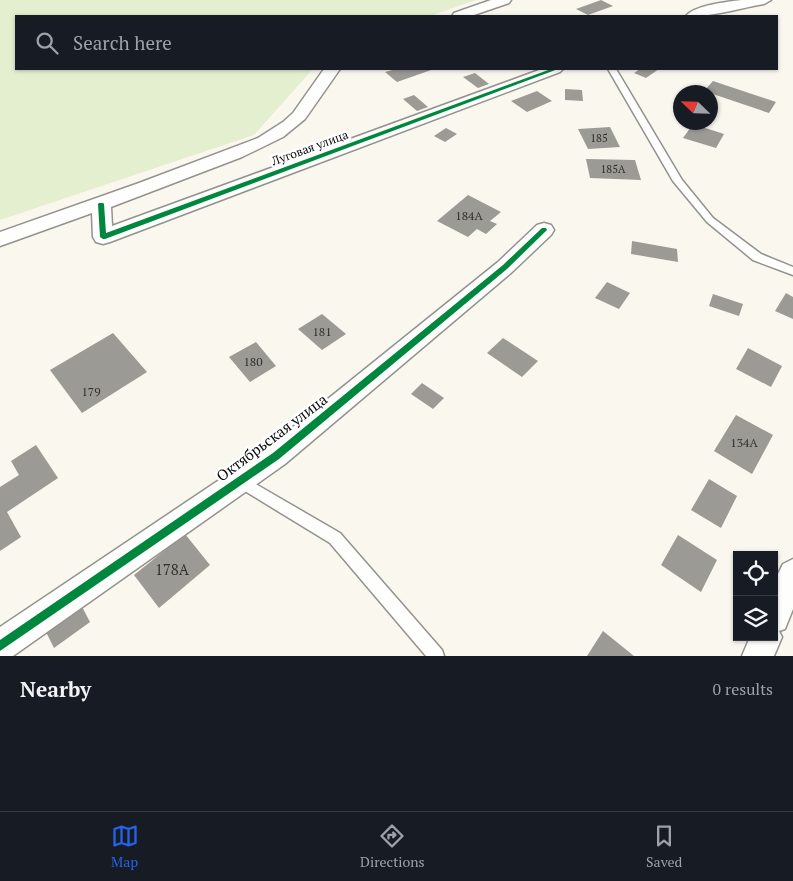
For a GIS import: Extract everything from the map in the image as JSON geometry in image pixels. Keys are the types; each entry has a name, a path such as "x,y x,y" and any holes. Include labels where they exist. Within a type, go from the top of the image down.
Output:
{"street":[{"path":"462,15 504,0"},
{"path":"696,15 712,9 764,0"},
{"path":"0,239 101,204 255,146 299,116 331,70"},
{"name":"Луговая улица","path":"101,204 103,237 552,70"},
{"name":"Октябрьская улица","path":"0,646 276,456 505,268 544,230"},
{"path":"778,609 793,574"},
{"path":"758,656 764,641"}],"lane":[{"path":"613,70 678,181 710,220 757,257 793,271"},
{"path":"240,481 335,538 436,656"}],"green space":[{"path":"0,0 476,0 433,15 15,15 15,70 312,70 254,135 0,220"}],"building":[{"path":"601,0 613,6 588,15 576,9"},
{"path":"392,70 431,70 397,82 385,72"},
{"path":"638,70 658,70 646,78 634,73"},
{"path":"475,73 489,84 478,88 463,77"},
{"path":"713,81 776,102 769,113 718,96 718,85 709,85"},
{"path":"565,89 582,90 583,101 565,100"},
{"path":"537,91 552,101 527,112 511,101"},
{"path":"414,95 428,107 417,111 403,99"},
{"path":"610,127 620,147 588,149 578,129"},
{"path":"446,128 457,134 445,142 434,136"},
{"path":"689,130 712,130 724,134 716,148 683,138"},
{"path":"586,159 635,160 641,180 590,178"},
{"path":"468,195 501,212 490,221 497,224 486,234 477,229 468,237 437,221"},
{"path":"632,241 677,249 678,262 631,254"},
{"path":"607,282 630,293 619,309 595,298"},
{"path":"786,293 793,297 793,319 775,311"},
{"path":"713,294 743,304 739,316 709,306"},
{"path":"322,314 346,334 322,350 298,329"},
{"path":"113,333 147,372 82,413 50,370"},
{"path":"503,338 538,361 522,377 487,353"},
{"path":"256,342 276,366 250,382 229,357"},
{"path":"748,348 782,366 771,387 736,369"},
{"path":"422,383 444,398 433,409 411,394"},
{"path":"736,415 773,435 752,474 714,451"},
{"path":"36,445 58,478 7,512 21,537 0,551 0,487 19,475 11,461"},
{"path":"709,479 737,496 721,528 691,510"},
{"path":"185,534 210,565 159,608 134,575"},
{"path":"678,535 717,560 701,592 661,565"},
{"path":"79,601 90,622 54,648 43,626"},
{"path":"603,631 634,656 587,656"}],"cycle path":[{"path":"101,204 103,237 552,70"},
{"path":"0,646 276,456 505,267 544,230"}]}
